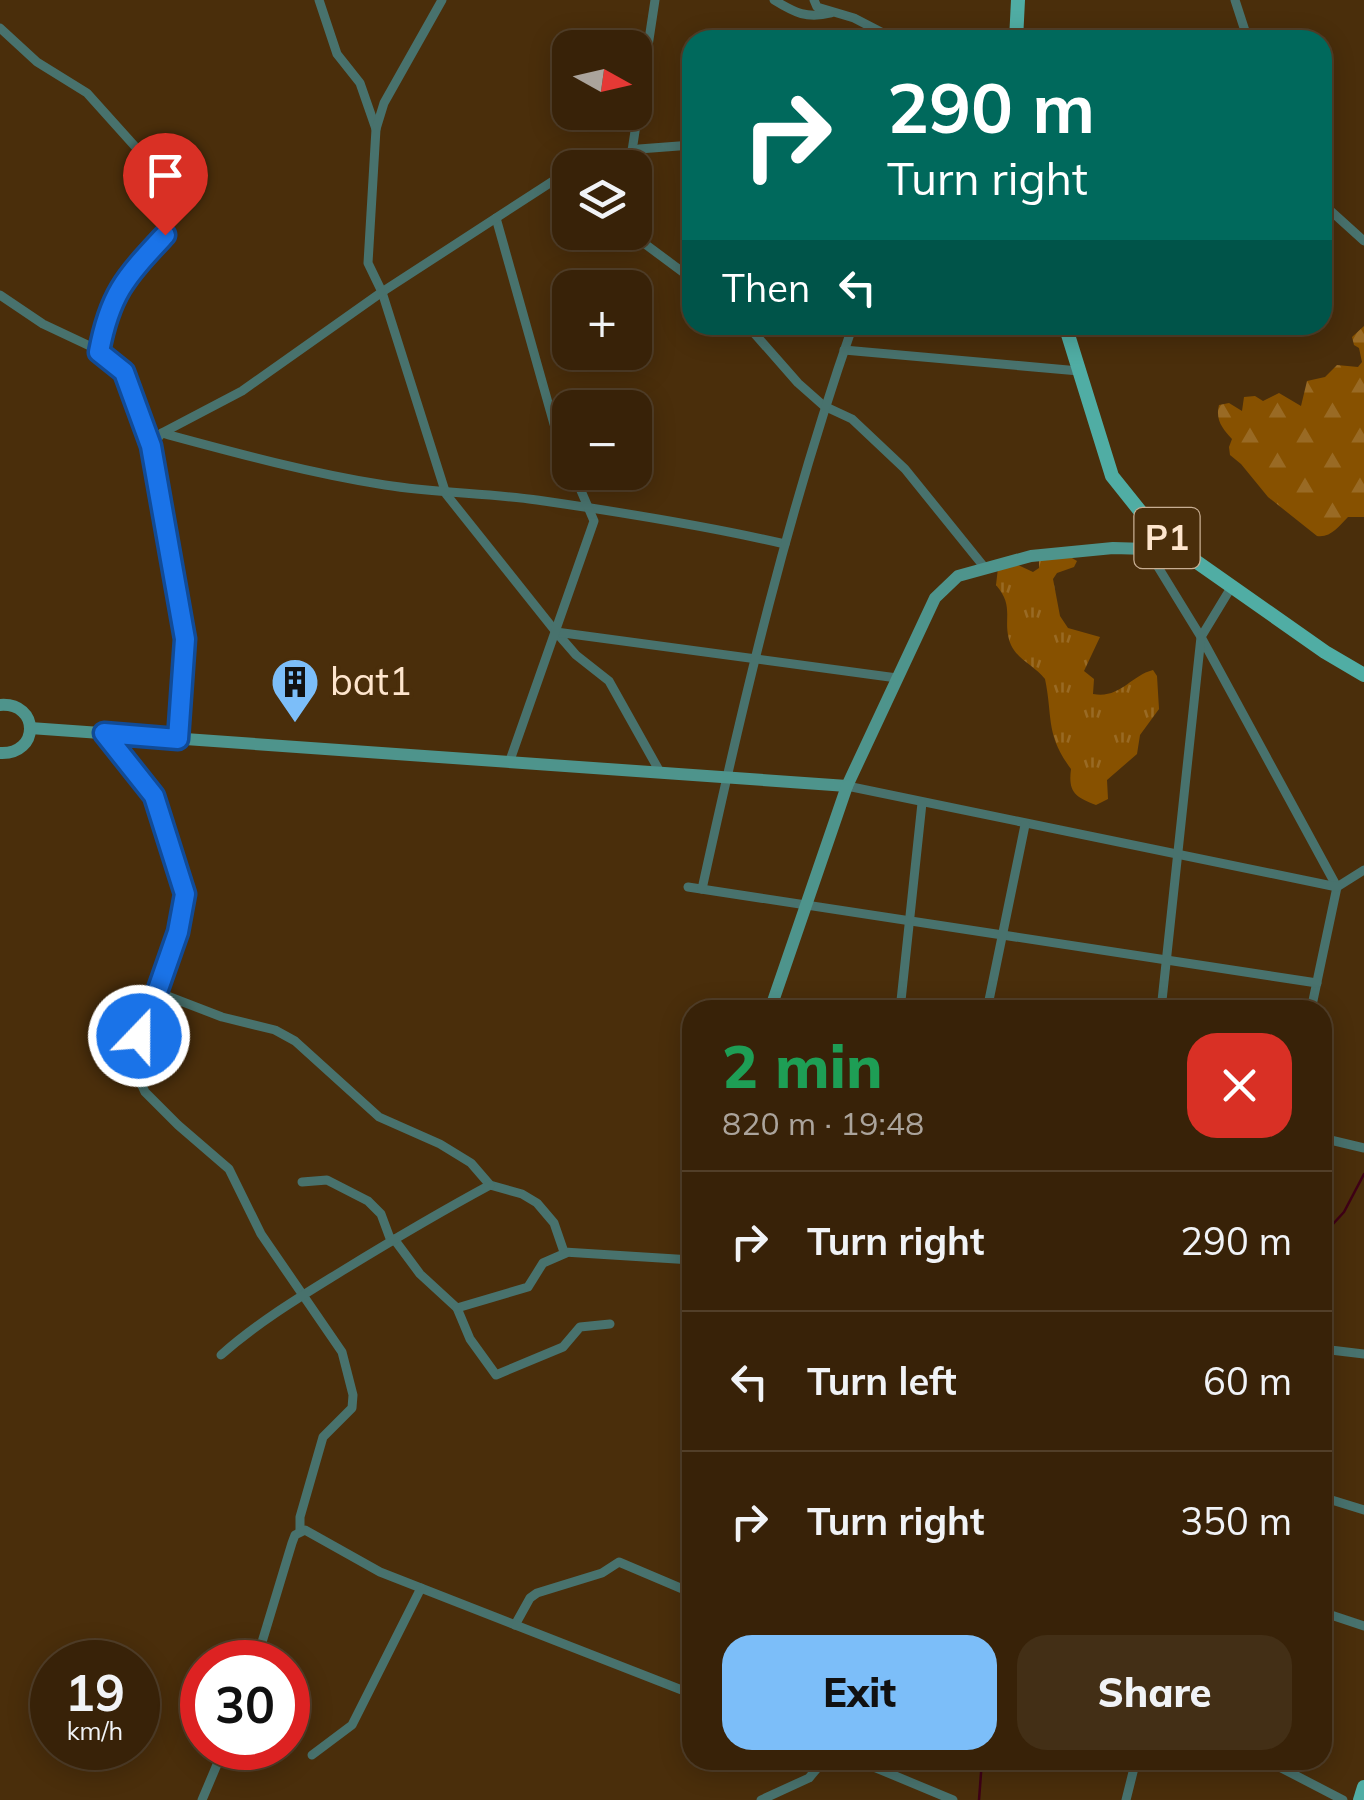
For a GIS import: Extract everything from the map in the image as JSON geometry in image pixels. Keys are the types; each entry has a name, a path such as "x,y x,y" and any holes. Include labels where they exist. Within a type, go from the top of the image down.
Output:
{"main road":[{"path":"1016,30 1018,0"},
{"name":"P1","path":"1068,335 1112,476 1152,526 1232,586 1364,675"},
{"path":"1360,1800 1364,1787"}],"street":[{"path":"319,0 337,54 360,83 376,129"},
{"path":"442,0 384,104 376,129 368,264 382,292 446,494 576,655 609,681 660,773"},
{"path":"632,150 655,0"},
{"path":"774,0 794,13 812,18 832,13"},
{"path":"814,0 817,7 877,30"},
{"path":"1235,0 1244,30"},
{"path":"0,28 38,62 88,93 163,172 172,192 165,235 122,281 99,352"},
{"path":"642,150 682,146"},
{"path":"151,446 162,434 242,391 382,292 552,182"},
{"path":"1332,212 1364,241"},
{"path":"496,218 552,417"},
{"path":"652,249 682,271"},
{"path":"0,295 44,324 99,352 124,372 151,446 185,639 178,739"},
{"path":"756,335 798,383 824,406 852,419 895,459 985,568"},
{"path":"702,889 784,544 824,406 849,335"},
{"path":"844,350 1079,371"},
{"path":"162,434 277,464 446,494 534,500 676,520 784,544"},
{"path":"509,763 594,521 580,490"},
{"path":"773,1000 847,786 935,598 958,576 1031,556 1113,548 1182,550"},
{"path":"1148,549 1202,637 1337,887 1312,1000"},
{"path":"1162,1000 1202,637 1232,586"},
{"path":"556,632 897,678"},
{"path":"0,705 18,708 30,728 27,742 20,748 12,753 0,752"},
{"path":"30,728 847,786 1026,826 1337,887 1364,870"},
{"path":"104,733 154,796 185,894 178,932 157,992 143,1018 136,1068 141,1085 228,1170 260,1234 342,1352 354,1401 347,1416 322,1436 300,1531 292,1543 263,1640"},
{"path":"901,1000 922,802"},
{"path":"989,1000 1026,826"},
{"path":"688,887 1317,982"},
{"path":"157,992 275,1030 295,1041 379,1117 440,1144 471,1163 490,1185 522,1194 536,1203 554,1224 566,1253"},
{"path":"1332,1140 1364,1148"},
{"path":"302,1182 327,1180 368,1200 420,1274 457,1308 470,1339 496,1375 557,1350 580,1328 610,1324"},
{"path":"221,1356 249,1330 303,1295 490,1185"},
{"path":"457,1308 466,1302 528,1286 543,1263 566,1253 682,1259"},
{"path":"1332,1350 1364,1354"},
{"path":"1332,1501 1364,1510"},
{"path":"300,1531 313,1532 380,1572 682,1690"},
{"path":"515,1625 537,1593 602,1573 619,1562 682,1589"},
{"path":"312,1755 352,1725 420,1588"},
{"path":"1332,1615 1364,1626"},
{"path":"202,1800 215,1770"},
{"path":"760,1800 809,1778 816,1770"},
{"path":"882,1770 953,1800"},
{"path":"1126,1800 1134,1770"},
{"path":"1285,1770 1343,1800"}],"green space":[{"path":"1364,326 1364,517 1348,517 1331,533 1317,536 1268,497 1230,455 1232,439 1219,420 1219,405 1229,403 1242,411 1244,397 1255,396 1263,401 1279,393 1301,406 1307,381 1325,377 1337,365 1358,367 1362,362 1352,337"},
{"path":"1067,555 1077,561 1074,567 1057,573 1053,579 1060,616 1068,628 1100,637 1084,671 1094,679 1093,694 1111,693 1153,670 1157,676 1159,709 1140,735 1137,754 1107,780 1108,799 1096,805 1078,796 1072,788 1071,769 1053,735 1045,679 1011,645 1007,608 996,585 998,568 1018,565 1033,572 1039,568 1039,560"}],"waterway":[{"path":"1332,1225 1344,1212 1364,1174"},
{"path":"979,1800 981,1770"}],"place":[{"name":"bat1","path":"295,724"}],"route":[{"path":"139,1036 178,932 185,894 154,796 104,733 178,739 185,639 151,446 124,372 99,352 122,281 165,235"}]}
